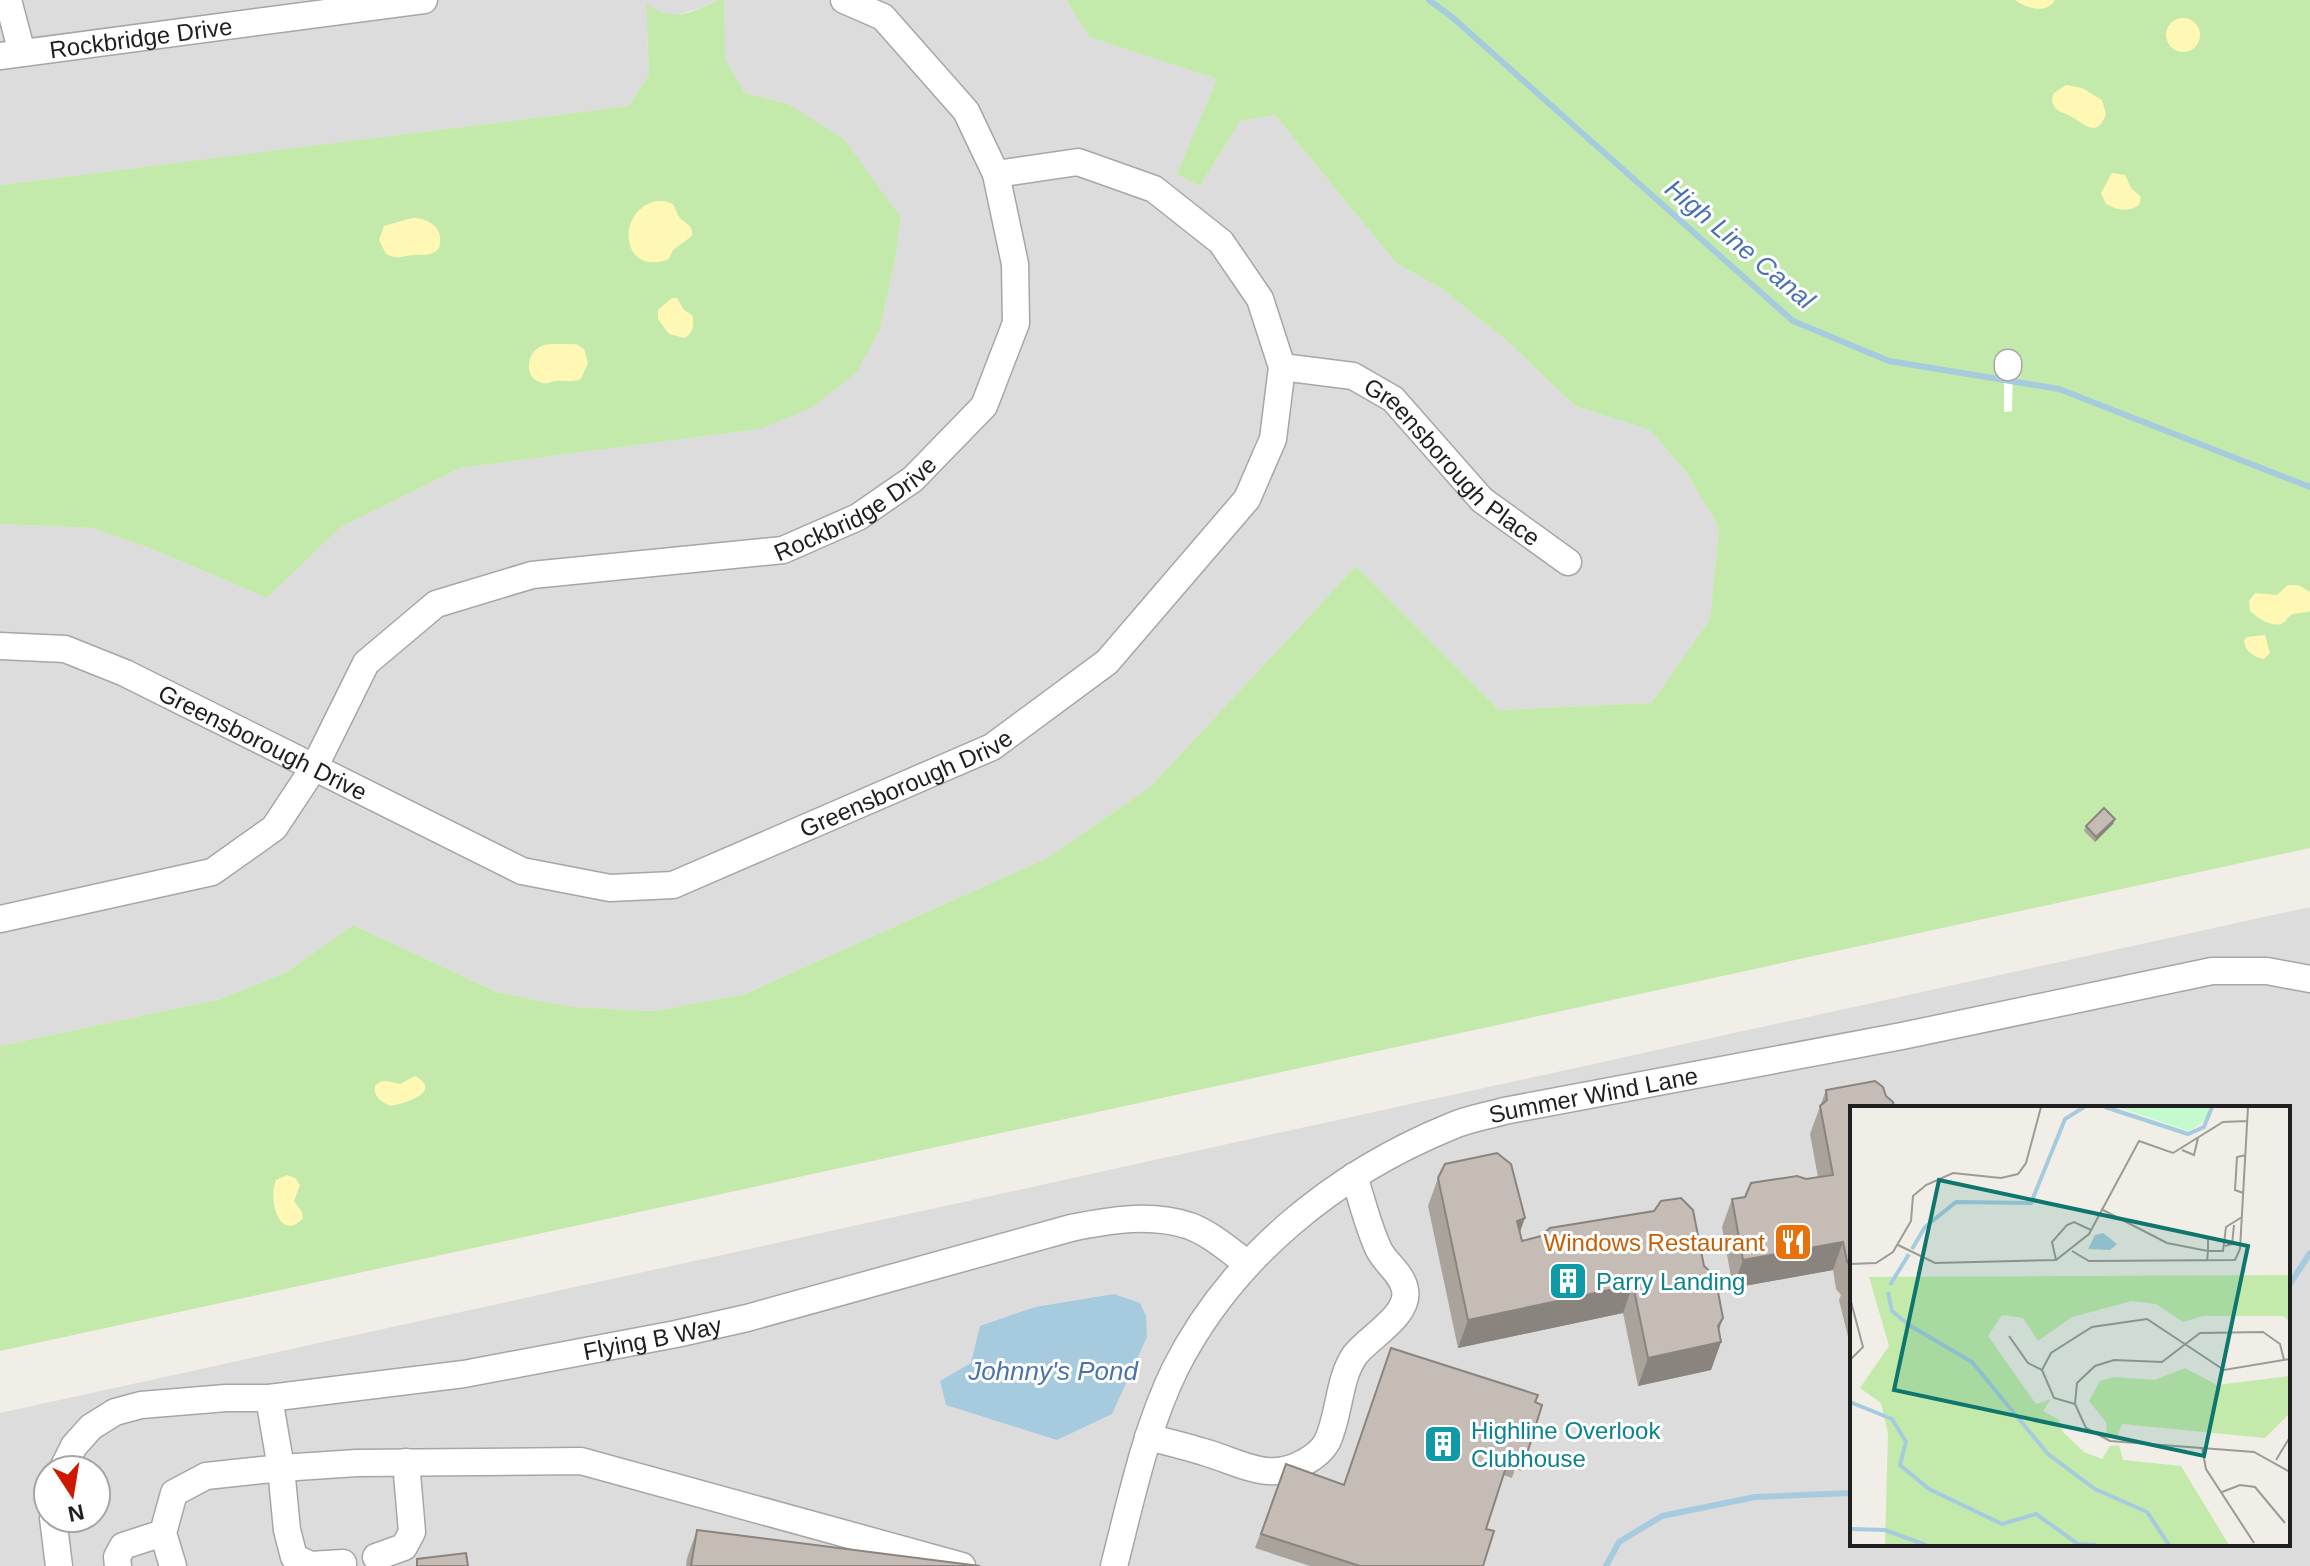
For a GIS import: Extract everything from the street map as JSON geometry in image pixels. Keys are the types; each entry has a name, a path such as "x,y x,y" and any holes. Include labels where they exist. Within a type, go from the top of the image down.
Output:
{"street":[{"path":"8,0 11,55"},
{"name":"Rockbridge Drive","path":"11,55 424,0"},
{"name":"Rockbridge Drive","path":"0,919 212,872 274,828 315,766 366,663 436,604 532,575 783,550 858,517 913,479 984,406 1016,323 1015,264 996,174 966,111 883,17 844,0"},
{"name":"Greensborough Drive","path":"0,646 65,649 125,673 522,871 610,888 673,885 992,747 1107,662 1247,499 1273,439 1282,367 1260,299 1221,242 1154,189 1078,162 996,174"},
{"name":"Greensborough Place","path":"1282,367 1353,376 1393,399 1482,500 1568,562"},
{"name":"Summer Wind Lane","path":"1114,1566 1148,1437 1176,1368 1206,1318 1248,1264 1314,1203 1407,1146 1455,1125 1504,1111 1902,1036 2212,971 2267,971 2310,979"},
{"path":"1148,1437 1209,1453 1237,1465 1279,1471 1292,1469 1317,1455 1327,1443 1352,1359 1399,1313 1406,1299 1400,1276 1381,1254 1372,1234 1354,1176"},
{"name":"Flying B Way","path":"70,1454 91,1427 115,1412 141,1405 269,1398 464,1374 676,1334 747,1318 1112,1219 1149,1219 1190,1226 1248,1264"},
{"path":"269,1398 281,1468 287,1530 294,1557 310,1565 343,1563"},
{"path":"173,1566 163,1533 174,1493 206,1476 357,1463 581,1461 962,1566"},
{"path":"376,1557 404,1547 412,1532 406,1462"},
{"path":"118,1566 117,1557 123,1546 163,1533"},
{"path":"55,1534 59,1566"}],"shaded area":[{"path":"0,0 718,0 672,16 646,5 649,74 630,106 0,185"},
{"path":"724,0 1066,0 1089,37 1217,79 1178,174 1200,186 1240,121 1275,115 1396,263 1442,289 1505,339 1575,406 1650,430 1687,473 1719,528 1710,619 1651,703 1499,710 1356,566 1150,787 1047,858 745,994 654,1011 572,1007 497,992 353,925 285,973 220,999 0,1046 0,524 92,528 152,549 267,598 341,527 460,468 760,429 880,329 901,218 788,104 745,93 724,59"},
{"path":"2310,907 2310,1566 0,1566 0,1413"}],"green space":[{"path":"724,0 725,59 745,93 788,104 844,139 901,218 880,329 856,373 811,408 760,429 460,468 341,527 267,598 152,549 92,528 0,524 0,185 629,106 649,74 646,4 665,13 682,14"},
{"path":"1066,0 2310,0 2310,848 0,1351 0,1046 220,999 285,973 353,925 497,992 572,1007 654,1011 745,994 1047,858 1150,787 1356,566 1499,710 1651,703 1710,619 1719,528 1687,473 1650,430 1575,406 1505,339 1442,289 1396,263 1275,115 1240,121 1200,186 1177,174 1217,79 1089,37"}],"sand":[{"path":"2015,0 2055,0 2041,9"},
{"path":"2183,18 2195,23 2200,35 2195,47 2183,52 2171,47 2166,35 2171,23"},
{"path":"2066,85 2082,88 2102,100 2106,114 2099,126 2090,127 2055,108 2052,101 2054,93"},
{"path":"2112,173 2125,175 2131,188 2141,197 2139,205 2122,210 2106,204 2101,193"},
{"path":"657,201 673,204 691,228 692,236 673,250 669,259 653,262 641,259 633,251 629,228 634,216 643,207"},
{"path":"412,218 430,222 438,230 439,248 427,254 396,257 386,254 379,240 384,226"},
{"path":"672,298 677,298 684,310 692,315 693,328 685,338 669,334 658,319 658,310"},
{"path":"548,344 576,344 584,349 588,363 581,379 536,381 529,371 529,365 538,348"},
{"path":"2288,585 2298,585 2310,592 2310,611 2291,615 2277,625 2264,621 2250,611 2249,601 2255,593 2277,595"},
{"path":"2265,635 2270,653 2264,659 2251,653 2244,640"},
{"path":"415,1076 425,1087 424,1092 412,1100 390,1106 376,1096 375,1086 381,1082 400,1084"},
{"path":"287,1175 295,1178 300,1185 294,1201 303,1218 288,1226 278,1216 273,1198 276,1180"}],"water":[{"name":"Johnny's Pond","path":"1114,1294 1140,1303 1146,1316 1147,1337 1112,1414 1057,1440 946,1405 940,1381 971,1363 980,1326 1035,1307"}],"pier":[{"path":"2004,363 2013,363 2012,411 2004,412"}],"building":[{"path":"2104,808 2115,819 2096,837 2086,826"},
{"path":"1875,1081 1894,1106 1850,1106 1850,1266 1843,1242 1743,1260 1732,1199 1745,1197 1751,1183 1797,1176 1806,1179 1833,1175 1820,1106 1827,1100 1826,1090"},
{"name":"Parry Landing","path":"1497,1153 1511,1164 1525,1218 1517,1221 1522,1241 1541,1236 1550,1228 1654,1211 1661,1201 1681,1198 1693,1210 1704,1266 1715,1276 1723,1318 1718,1326 1721,1342 1648,1358 1633,1285 1468,1320 1438,1178 1445,1164"},
{"name":"Highline Overlook Clubhouse","path":"1391,1348 1538,1395 1535,1402 1542,1405 1526,1457 1520,1455 1517,1463 1508,1461 1486,1529 1494,1531 1483,1566 1360,1566 1261,1534 1286,1464 1344,1485"},
{"path":"697,1530 980,1566 691,1566"},
{"path":"466,1553 468,1566 417,1566 417,1559"}],"waterway":[{"name":"High Line Canal","path":"1429,0 1452,17 1793,321 1889,361 2059,389 2310,487"},
{"name":"High Line Canal","path":"2290,1284 2310,1253"},
{"name":"High Line Canal","path":"1606,1566 1619,1542 1662,1516 1755,1497 1850,1493"}],"place":[{"name":"Windows Restaurant","path":"1793,1242"},
{"name":"Parry Landing","path":"1568,1281"},
{"name":"Highline Overlook Clubhouse","path":"1443,1444"}]}
